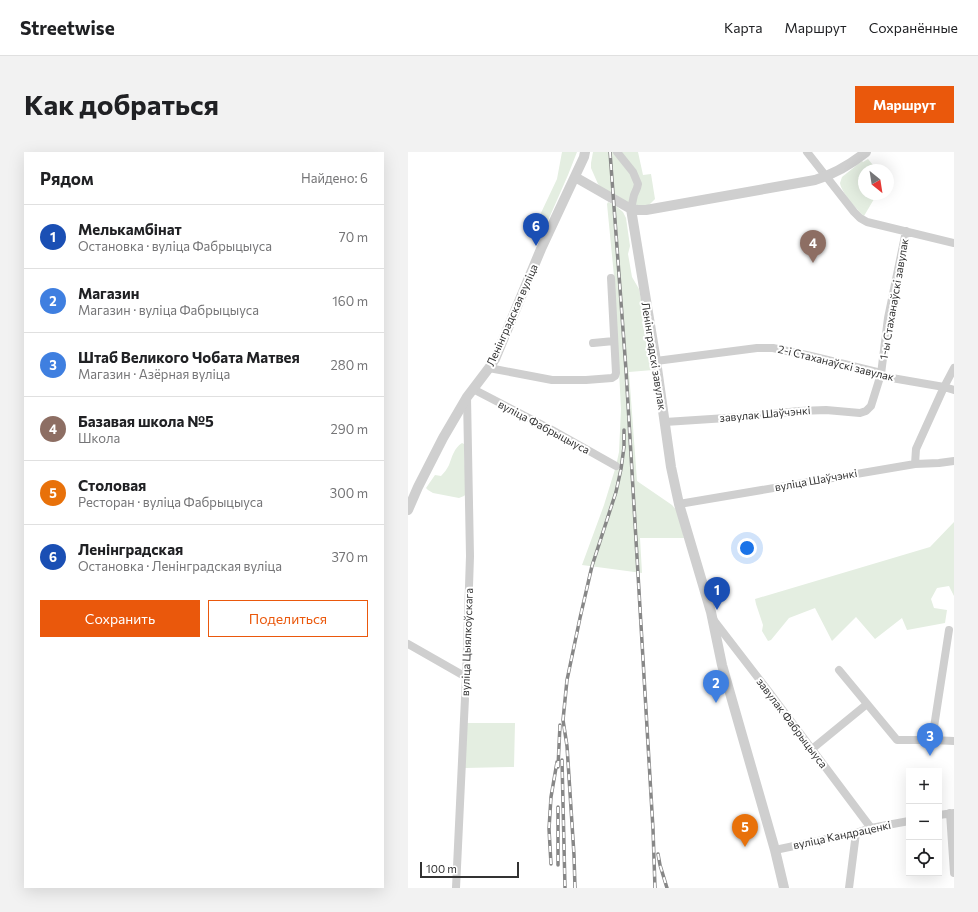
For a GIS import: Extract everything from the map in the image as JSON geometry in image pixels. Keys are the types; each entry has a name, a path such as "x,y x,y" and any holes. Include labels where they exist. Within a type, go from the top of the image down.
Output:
{"street":[{"name":"Ленінградская вуліца","path":"408,510 443,438 470,393 495,359 541,249 575,177 585,152"},
{"path":"617,152 632,172 638,184 631,209"},
{"path":"807,152 860,218 867,222 954,243"},
{"path":"575,177 631,209 646,210 809,181 841,170 866,152"},
{"name":"Ленінградскі завулак","path":"631,209 656,361 671,467 679,504"},
{"name":"1-ы Стаханаўскі завулак","path":"866,411 871,406 881,374 888,318 906,231"},
{"path":"489,368 552,380 586,380 612,378 615,376 611,278"},
{"path":"593,343 614,341"},
{"name":"2-і Стаханаўскі завулак","path":"656,361 757,348 773,348 877,372 886,377 944,386 954,390"},
{"path":"915,464 916,449 944,386 954,368"},
{"name":"вуліца Фабрыцыуса","path":"470,393 552,430 616,466"},
{"name":"вуліца Цыялкоўскага","path":"456,888 470,556 470,393"},
{"name":"завулак Шаўчэнкі","path":"665,422 742,417 799,411 826,410 860,413 866,411"},
{"name":"вуліца Шаўчэнкі","path":"679,504 915,464 954,461"},
{"path":"679,504 712,618 722,665 775,850 784,888"},
{"name":"завулак Фабрыцыуса","path":"712,618 871,828"},
{"path":"932,740 949,630"},
{"path":"408,644 466,677"},
{"path":"838,670 898,740 954,741"},
{"path":"812,749 867,704"},
{"path":"942,815 952,813 954,874"},
{"name":"вуліца Кандраценкі","path":"775,850 906,822"},
{"path":"849,888 856,833"}],"shaded area":[{"path":"562,152 577,152 540,237 531,234 557,179"},
{"path":"593,152 638,152 643,175 651,174 655,199 649,205 637,205 627,202 602,189 598,184 591,168"},
{"path":"868,159 872,164 858,164 862,161 863,162"},
{"path":"858,164 858,200 873,200 864,216 846,196 840,183 842,177"},
{"path":"608,202 623,212 626,218 630,246 628,254 632,277 639,289 645,321 642,322 646,340 647,355 652,364 653,370 629,372 637,481 672,505 678,512 684,538 640,538 642,573 582,565 604,505 619,452 621,409 614,276"},
{"path":"462,443 464,444 466,494 459,498 433,493 428,490 426,488 435,475 441,476 443,474 449,465 455,450"},
{"path":"954,522 954,596 949,586 937,588 931,599 934,608 947,610 945,623 907,630 902,618 875,639 856,617 832,641 815,608 789,618 771,640 768,641 762,631 763,625 755,599 930,547"},
{"path":"467,723 515,723 514,767 465,768"}],"railway":[{"path":"610,152 626,370 653,829 655,888"},
{"path":"575,888 567,746 563,720 567,680 592,566 616,492 624,447 624,430"},
{"path":"558,767 560,725"},
{"path":"562,760 565,888"},
{"path":"551,864 549,829 551,797 557,762"},
{"path":"558,807 558,865"},
{"path":"658,854 667,888"}],"place":[{"name":"Ленінградская","path":"536,246"},
{"name":"Базавая школа №5","path":"813,263"},
{"name":"Мелькамбінат","path":"717,610"},
{"name":"Магазин","path":"716,703"},
{"name":"Штаб Великого Чобата Матвея","path":"930,756"},
{"name":"Столовая","path":"745,847"}]}
